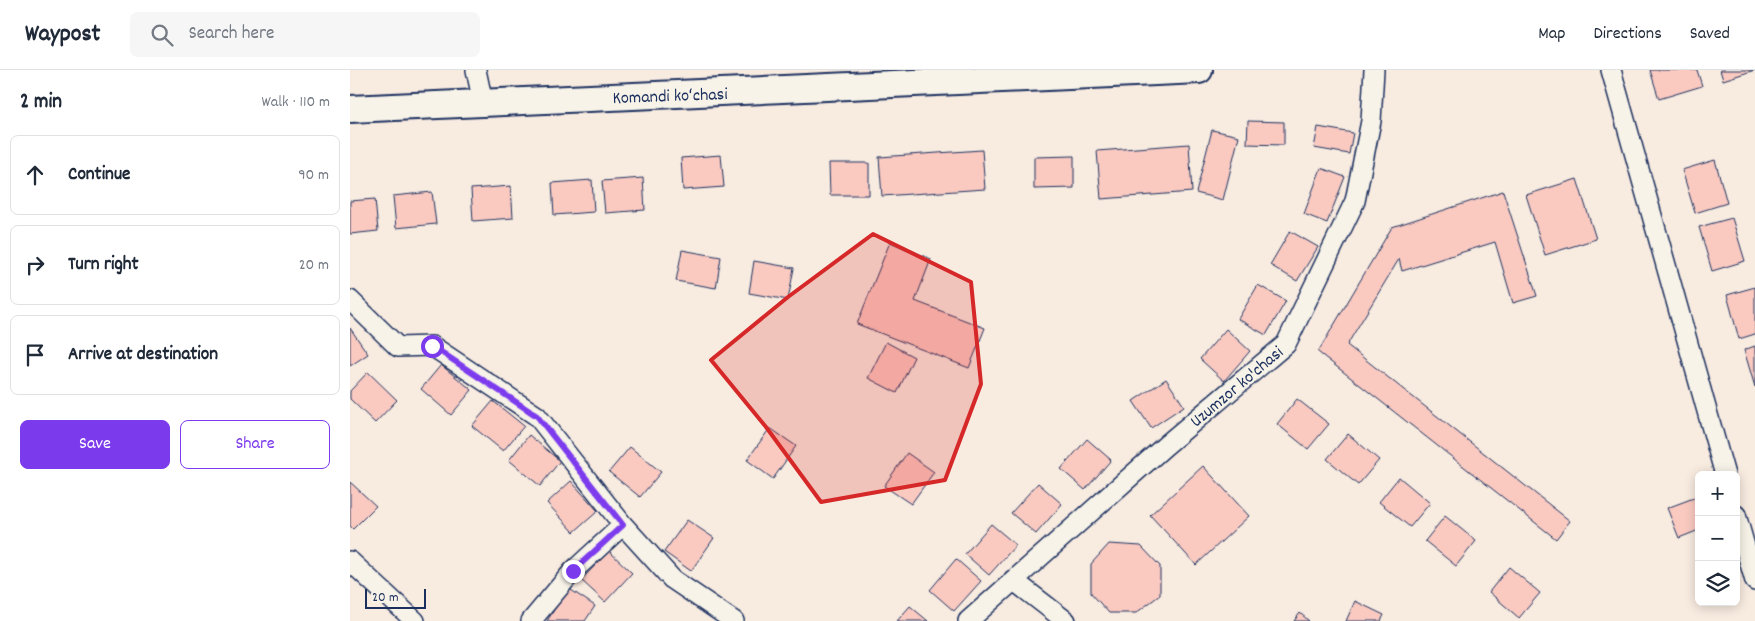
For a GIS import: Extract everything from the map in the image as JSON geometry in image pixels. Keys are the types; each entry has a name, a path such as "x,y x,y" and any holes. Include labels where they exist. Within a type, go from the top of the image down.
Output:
{"main road":[{"name":"Komandi ko‘chasi","path":"350,109 1199,70"}],"street":[{"path":"476,70 483,103"},
{"name":"Uzumzor ko'chasi","path":"968,621 1166,445 1286,344 1355,201 1371,121 1374,70"},
{"path":"1611,70 1724,471"},
{"path":"350,300 398,347 432,346 537,416 623,525 672,579 734,621"},
{"path":"1736,516 1755,581"},
{"path":"531,621 573,571 623,525"},
{"path":"350,561 415,621"},
{"path":"1013,580 1066,621"}],"highlighted area":[{"path":"873,234 971,282 981,384 945,480 821,502 766,427 711,360 788,297"}],"building":[{"path":"1650,70 1697,70 1702,86 1659,99"},
{"path":"1720,70 1755,70 1723,80"},
{"path":"1248,121 1284,122 1284,145 1247,144"},
{"path":"1318,127 1353,133 1349,154 1314,148"},
{"path":"1212,130 1239,136 1223,200 1196,193"},
{"path":"1189,144 1192,192 1101,199 1097,151"},
{"path":"982,150 985,189 882,196 879,157"},
{"path":"721,155 724,187 683,190 681,158"},
{"path":"1074,156 1074,188 1034,189 1034,157"},
{"path":"1715,160 1727,203 1695,213 1682,170"},
{"path":"829,163 869,163 869,195 830,195"},
{"path":"1321,168 1345,177 1327,223 1304,214"},
{"path":"643,178 645,210 605,213 602,181"},
{"path":"1577,179 1596,239 1545,255 1526,195"},
{"path":"592,180 594,212 554,215 552,183"},
{"path":"511,186 513,218 473,221 471,189"},
{"path":"1503,191 1537,296 1513,303 1495,242 1402,271 1399,259 1347,345 1570,521 1556,539 1318,352 1392,227"},
{"path":"432,192 436,224 396,228 393,196"},
{"path":"375,199 378,231 350,234 350,201"},
{"path":"1732,218 1745,261 1712,271 1699,227"},
{"path":"1290,231 1318,247 1297,281 1270,265"},
{"path":"890,242 931,259 915,301 985,328 969,368 857,324"},
{"path":"682,250 721,257 716,288 676,281"},
{"path":"754,261 794,268 788,300 749,293"},
{"path":"1258,285 1286,301 1266,335 1238,319"},
{"path":"1755,287 1755,334 1739,339 1727,295"},
{"path":"350,328 368,354 350,366"},
{"path":"1226,329 1250,351 1224,381 1200,359"},
{"path":"886,342 914,357 897,393 868,378"},
{"path":"1755,346 1755,387 1744,350"},
{"path":"441,365 472,390 451,415 421,389"},
{"path":"368,372 397,400 375,423 350,399 350,391"},
{"path":"1166,379 1184,406 1151,428 1133,401"},
{"path":"1297,399 1329,424 1308,449 1277,424"},
{"path":"493,401 524,426 503,451 472,426"},
{"path":"770,428 796,446 773,479 747,460"},
{"path":"1348,434 1379,460 1358,485 1327,459"},
{"path":"529,435 560,461 540,486 509,460"},
{"path":"1087,439 1111,460 1085,490 1061,469"},
{"path":"630,447 661,472 640,497 609,472"},
{"path":"907,453 934,472 911,504 884,486"},
{"path":"1203,466 1249,516 1196,565 1150,515"},
{"path":"1399,477 1430,503 1410,527 1379,502"},
{"path":"571,481 598,511 574,532 547,503"},
{"path":"350,482 376,506 353,529 350,526"},
{"path":"1038,483 1062,504 1036,534 1011,513"},
{"path":"1695,498 1695,532 1679,538 1667,508"},
{"path":"1445,516 1476,541 1456,566 1425,541"},
{"path":"687,520 714,538 691,571 664,552"},
{"path":"991,524 1016,545 989,575 965,554"},
{"path":"1109,544 1141,546 1160,566 1160,595 1136,613 1109,613 1091,593 1091,564"},
{"path":"609,551 632,573 605,602 581,580"},
{"path":"956,559 981,581 954,611 930,590"},
{"path":"1509,567 1540,593 1519,618 1489,592"},
{"path":"568,588 595,606 585,621 547,621"},
{"path":"1355,601 1384,615 1381,621 1346,621"},
{"path":"910,606 928,621 897,621"},
{"path":"1300,613 1309,621 1294,621"}],"route":[{"path":"432,346 537,416 623,525 573,571"}]}
